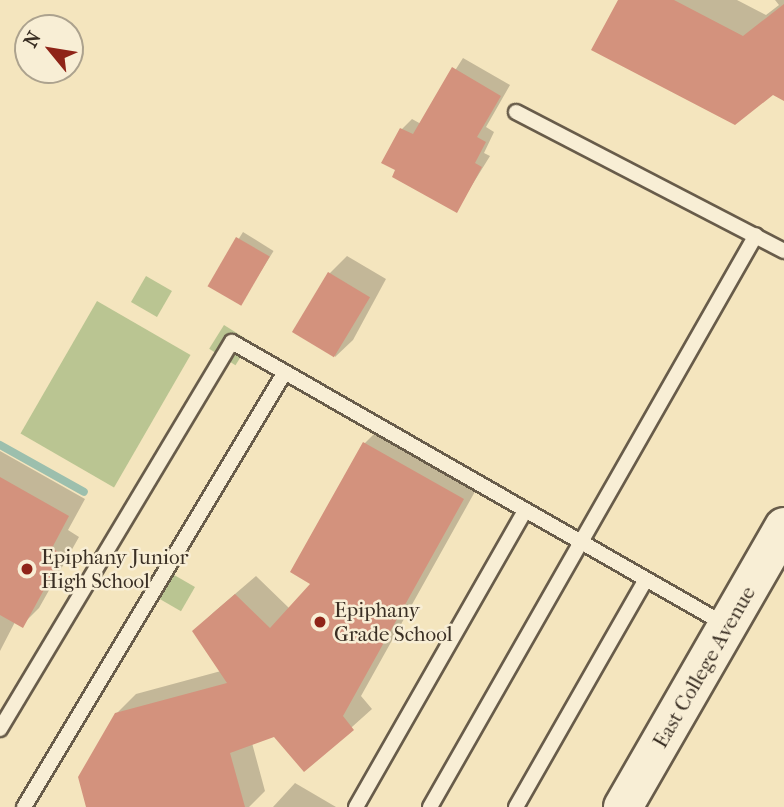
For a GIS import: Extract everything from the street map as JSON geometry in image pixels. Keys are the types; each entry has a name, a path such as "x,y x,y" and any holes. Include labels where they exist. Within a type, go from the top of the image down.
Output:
{"main road":[{"name":"East College Avenue","path":"623,807 784,527"}],"lane":[{"path":"516,112 784,251"},
{"path":"430,807 584,543 756,235"},
{"path":"0,729 232,342 727,626"},
{"path":"24,807 285,372"},
{"path":"356,807 525,510"},
{"path":"516,807 646,579"}],"green space":[{"path":"146,276 172,291 157,317 131,302"},
{"path":"97,301 191,355 114,488 20,434"},
{"path":"224,325 250,341 235,365 209,349"},
{"path":"169,572 195,587 181,611 155,596"}],"building":[{"path":"618,0 674,0 743,36 784,4 784,101 773,95 735,125 591,50"},
{"path":"452,67 501,96 477,137 486,142 475,163 482,167 457,213 392,177 395,170 381,163 400,128 413,134"},
{"path":"236,237 270,256 241,306 208,286"},
{"path":"328,272 370,297 334,357 292,332"},
{"name":"Epiphany Grade School","path":"363,442 464,499 343,716 354,730 304,772 274,737 230,753 245,807 86,807 78,777 115,713 227,683 192,631 235,594 270,628 310,584 290,572"},
{"name":"Epiphany Junior High School","path":"0,477 69,516 52,548 63,555 23,628 0,615"}],"waterway":[{"path":"0,445 84,492"}],"place":[{"name":"Epiphany Junior High School","path":"27,569"},
{"name":"Epiphany Grade School","path":"320,622"}]}
